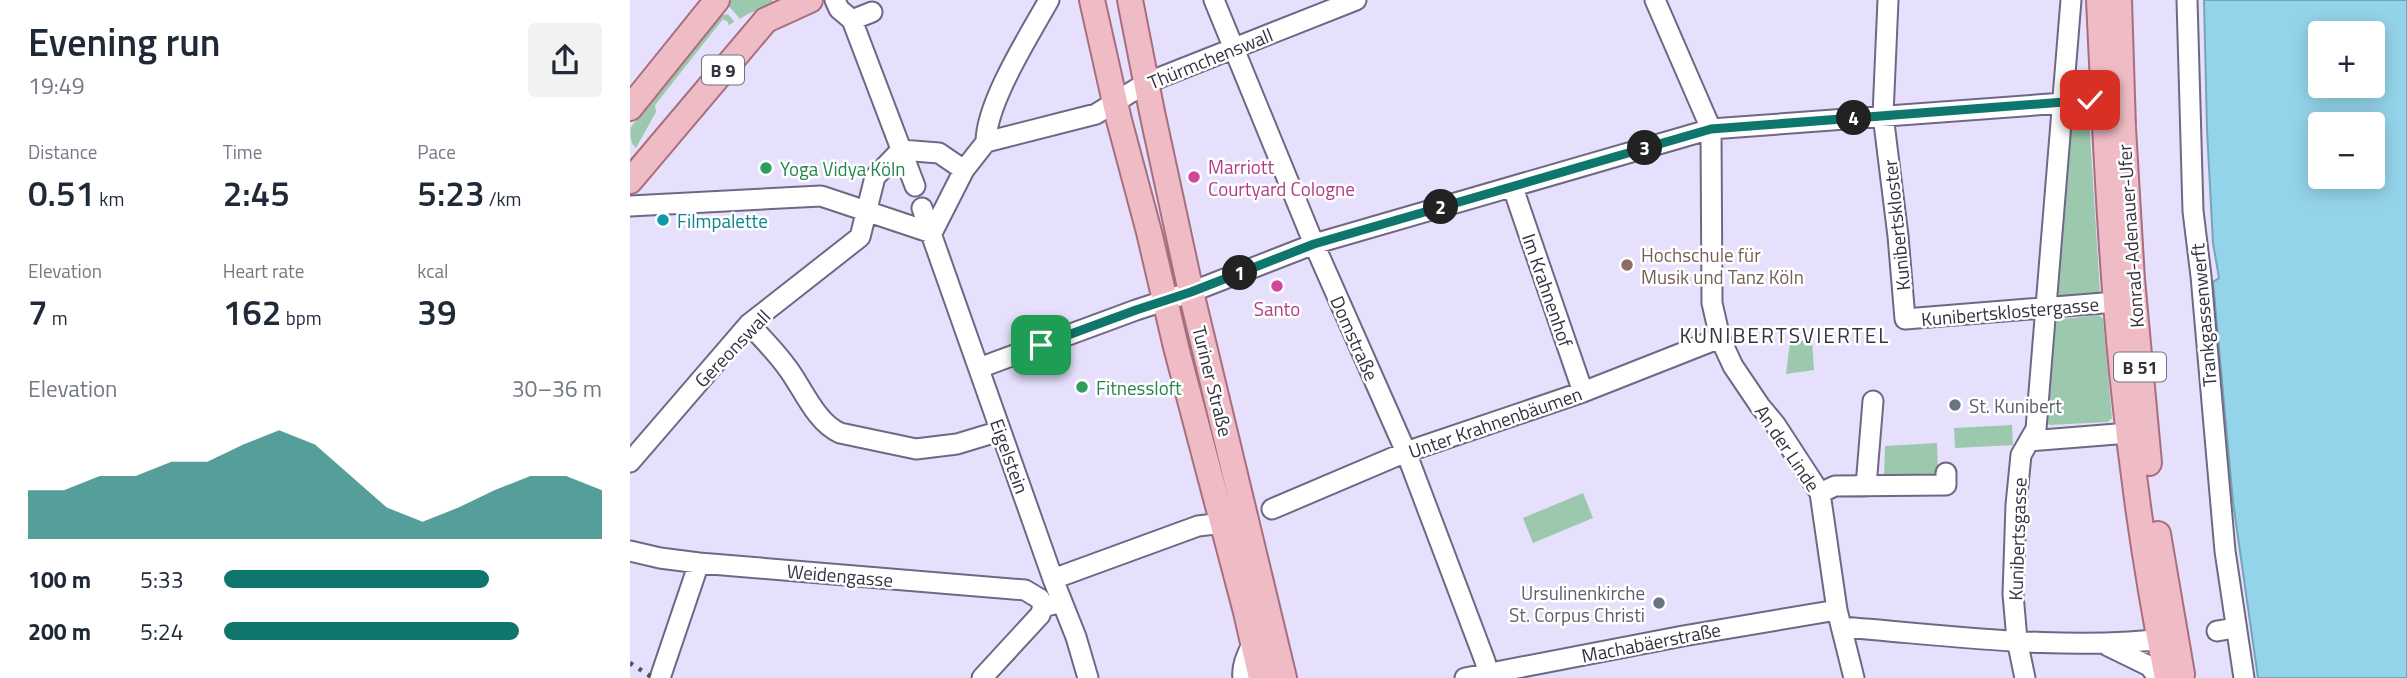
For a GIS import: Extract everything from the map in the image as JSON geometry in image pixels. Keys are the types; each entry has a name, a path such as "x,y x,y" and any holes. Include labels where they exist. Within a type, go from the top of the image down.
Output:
{"main road":[{"name":"B 9","path":"630,108 717,0"},
{"name":"B 9","path":"630,181 640,153 766,20 809,0"},
{"name":"Turiner Straße","path":"1092,0 1164,300 1261,678"},
{"name":"Turiner Straße","path":"1130,0 1191,292 1284,678"},
{"name":"Konrad-Adenauer-Ufer","path":"2099,0 2113,97 2146,437 2159,540 2168,639 2167,678"},
{"name":"Konrad-Adenauer-Ufer","path":"2119,0 2113,97 2116,302 2141,538 2168,639 2183,678"}],"street":[{"path":"835,0 839,9 860,15 901,150 915,186"},
{"path":"630,206 821,196 932,233 964,170 986,142 986,128 994,104 1049,0"},
{"name":"Domstraße","path":"1214,0 1314,244 1406,453 1485,660 1488,675"},
{"name":"Thürmchenswall","path":"986,142 1096,114 1146,83 1356,0"},
{"path":"1655,0 1711,129"},
{"name":"Kunibertskloster","path":"1888,0 1883,115 1898,236 1899,324"},
{"path":"2029,441 2036,429 2071,0"},
{"name":"Trankgassenwerft","path":"2187,0 2193,211 2202,276 2225,551 2226,630 2244,678"},
{"path":"979,368 1191,292 1314,244 1711,129 2113,97"},
{"name":"An der Linde","path":"1711,129 1712,303 1720,338 1732,366 1821,493 1839,618 1854,678"},
{"path":"901,150 939,153 964,170"},
{"path":"866,212 875,177 901,150"},
{"name":"Im Krahnenhof","path":"1513,188 1583,392"},
{"name":"Eigelstein","path":"922,208 1053,579 1052,604 1076,637 1088,678"},
{"name":"Gereonswall","path":"630,462 749,324 860,237 866,212"},
{"name":"Kunibertsklostergasse","path":"1899,324 2116,302"},
{"path":"749,324 780,359 823,419 840,433 916,449 957,444 1000,431"},
{"name":"Unter Krahnenbäumen","path":"1272,509 1406,453 1583,392 1720,338"},
{"path":"1866,486 1873,401"},
{"path":"2029,441 2129,433"},
{"name":"Kunibertsgasse","path":"2025,678 2017,640 2013,594 2016,505 2021,455 2029,441"},
{"path":"1821,493 1835,486 1946,485 1946,473"},
{"path":"1053,579 1198,526 1215,524 1235,531 1256,553"},
{"name":"Weidengasse","path":"630,551 699,563 1025,590 1052,604"},
{"path":"660,678 699,563"},
{"path":"982,678 1052,604"},
{"name":"Machabäerstraße","path":"1465,678 1839,618 2017,640 2104,644 2168,639"},
{"path":"1243,678 1246,658 1253,642"},
{"name":"Machabäerstraße","path":"2104,644 2148,666 2159,678"}],"green space":[{"path":"730,0 772,0 776,4 740,19 728,5"},
{"path":"728,14 733,23 728,25 723,19 655,105 656,112 636,148 632,141 631,127 722,15"},
{"path":"2082,114 2089,119 2100,292 2061,297 2057,293 2072,119"},
{"path":"2099,315 2103,319 2112,418 2108,422 2049,425 2046,419 2055,320"},
{"path":"1812,340 1814,370 1786,374 1790,342"},
{"path":"2012,425 2013,445 1955,448 1954,428"},
{"path":"1937,443 1938,476 1884,477 1885,446"},
{"path":"1583,493 1593,518 1533,543 1523,518"}],"water":[{"path":"2204,0 2407,0 2407,678 2258,678 2233,502 2213,282 2219,278 2213,243"}],"railway":[{"path":"630,663 653,678"}],"place":[{"name":"Yoga Vidya Köln","path":"766,168"},
{"name":"Marriott Courtyard Cologne","path":"1194,177"},
{"name":"Filmpalette","path":"663,220"},
{"name":"Hochschule für Musik und Tanz Köln","path":"1627,265"},
{"name":"Santo","path":"1277,286"},
{"name":"Fitnessloft","path":"1082,387"},
{"name":"St. Kunibert","path":"1955,405"},
{"name":"Ursulinenkirche St. Corpus Christi","path":"1659,603"}],"district":[{"name":"KUNIBERTSVIERTEL","path":"1785,335"}],"route":[{"path":"1041,345 1191,292 1314,244 1711,129 2090,100"}]}
